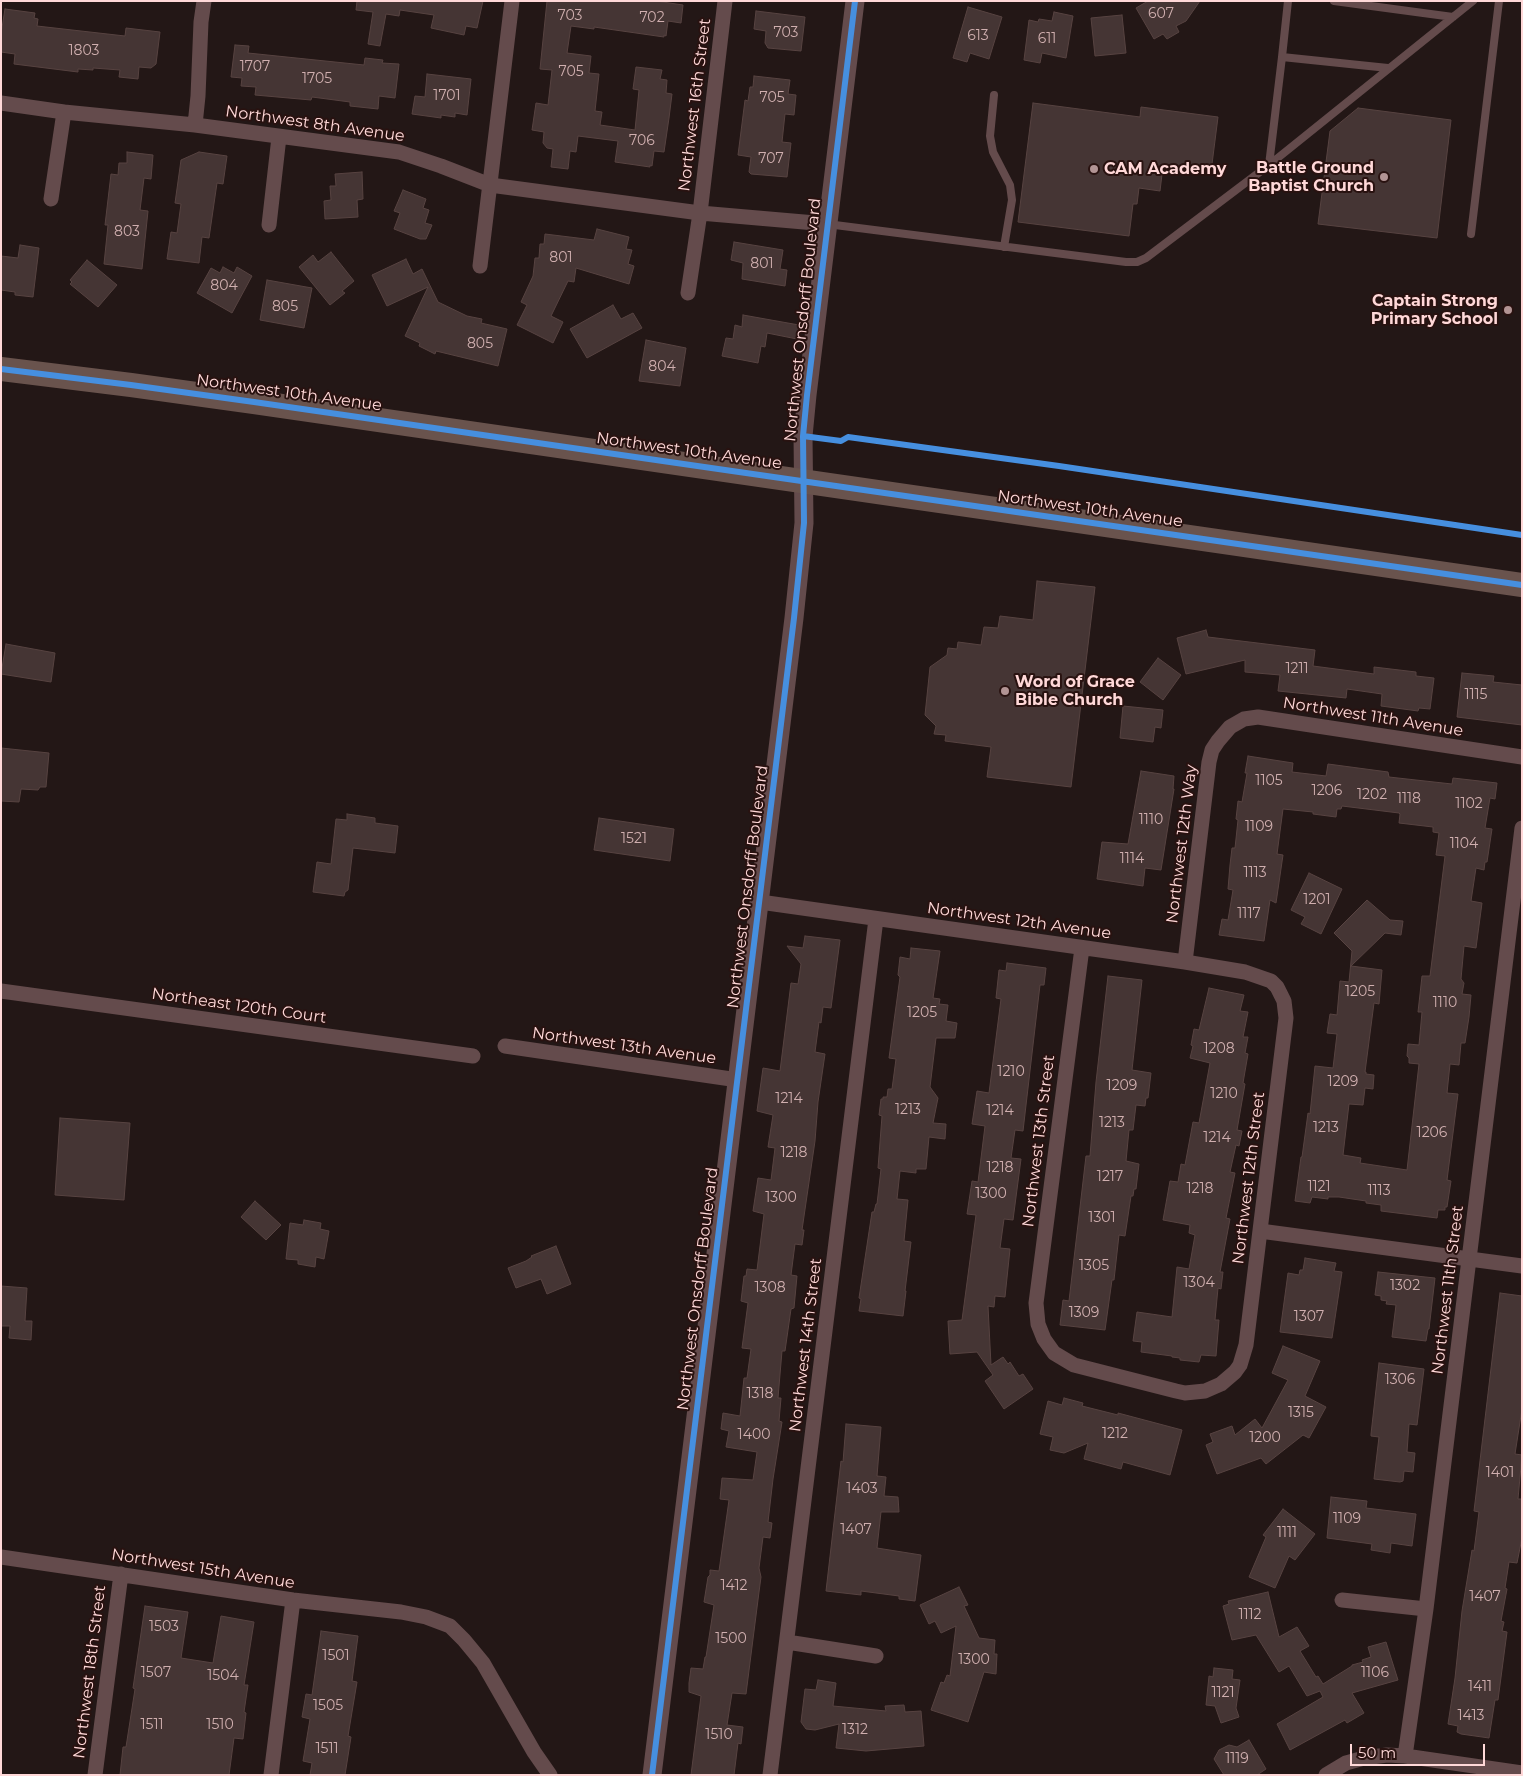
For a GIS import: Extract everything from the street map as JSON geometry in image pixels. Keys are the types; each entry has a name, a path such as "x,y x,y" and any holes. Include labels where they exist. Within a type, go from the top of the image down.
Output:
{"main road":[{"name":"Northwest 10th Avenue","path":"1,369 226,398 1522,585"}],"street":[{"path":"195,125 204,1"},
{"path":"480,266 512,1"},
{"name":"Northwest 16th Street","path":"688,293 700,213 725,1"},
{"name":"Northwest Onsdorff Boulevard","path":"652,1775 795,609 804,523 803,436 855,1"},
{"name":"Northwest 8th Avenue","path":"1,103 64,112 195,125 399,152 490,185 700,213 827,224"},
{"path":"51,199 64,112"},
{"path":"269,225 279,137"},
{"name":"Northwest 11th Avenue","path":"1224,734 1230,727 1244,719 1258,717 1522,757"},
{"name":"Northwest 12th Way","path":"1185,962 1209,762 1212,750 1224,734"},
{"name":"Northwest 11th Street","path":"1405,1756 1426,1610 1522,828"},
{"name":"Northwest 12th Avenue","path":"760,902 1185,962 1245,972 1271,981"},
{"name":"Northwest 14th Street","path":"770,1775 876,919"},
{"name":"Northwest 13th Street","path":"1082,948 1036,1303 1038,1324 1044,1338 1054,1353 1074,1364 1185,1393 1205,1391 1228,1378"},
{"name":"Northwest 12th Street","path":"1228,1378 1240,1365 1245,1351 1286,1018 1284,1001 1277,987 1271,981"},
{"name":"Northeast 120th Court","path":"1,991 473,1056"},
{"name":"Northwest 13th Avenue","path":"505,1046 738,1080"},
{"path":"1260,1231 1522,1266"},
{"name":"Northwest 15th Avenue","path":"1,1557 293,1600 401,1612 426,1617 450,1626 483,1663 534,1752 550,1775"},
{"name":"Northwest 18th Street","path":"95,1775 120,1574"},
{"path":"271,1775 293,1600"},
{"path":"1342,1600 1426,1610"},
{"path":"786,1642 876,1656"},
{"path":"1326,1775 1346,1763 1387,1755 1522,1773"}],"lane":[{"path":"1269,165 1288,1"},
{"path":"1334,1 1453,17"},
{"path":"827,224 1137,262 1146,258 1269,165 1473,1"},
{"path":"1471,234 1499,1"},
{"path":"1282,57 1388,68"},
{"path":"994,95 990,136 993,152 1010,184 1012,200 1004,247"}],"building":[{"path":"357,1 483,1 477,28 466,26 464,35 431,28 434,15 400,10 399,16 386,14 380,46 368,44 373,12 356,10"},
{"path":"547,1 656,1 683,5 681,23 668,21 666,36 664,35 664,37 594,27 594,29 571,26 567,53 591,56 589,73 599,74 595,111 602,112 600,125 635,130 639,90 633,89 636,67 662,70 660,79 667,80 666,93 672,94 664,152 654,151 652,166 615,162 618,141 578,136 576,152 570,151 568,169 551,167 553,149 547,148 543,143 544,132 532,130 536,103 548,105 552,70 540,69"},
{"path":"1148,1 1200,1 1186,21 1176,26 1179,32 1167,39 1163,34 1154,39 1136,8"},
{"path":"968,7 1002,17 989,59 970,53 967,62 953,58"},
{"path":"5,9 35,13 34,18 38,19 37,26 125,36 126,28 160,32 156,64 151,68 139,67 138,79 119,77 120,70 93,68 93,70 78,69 78,72 14,64 15,54 1,52 1,34"},
{"path":"756,11 805,17 801,51 768,48 765,43 766,31 754,29"},
{"path":"1054,12 1073,16 1066,58 1042,53 1040,63 1024,60 1029,20 1038,22 1039,19 1052,21"},
{"path":"1122,15 1126,53 1095,56 1091,18"},
{"path":"235,45 249,46 248,53 364,65 365,58 383,60 382,63 399,64 395,98 379,96 378,109 350,106 350,102 312,97 311,100 255,95 256,87 241,86 242,78 231,77"},
{"path":"427,74 471,79 467,115 455,113 455,117 441,115 441,118 412,114 415,96 425,97"},
{"path":"754,76 790,80 788,94 796,95 794,115 785,114 782,142 791,143 787,177 751,174 749,172 751,157 738,155 745,100 748,101 750,87 753,87"},
{"name":"CAM Academy","path":"1033,103 1140,117 1141,107 1218,117 1211,172 1163,166 1160,191 1139,188 1137,204 1133,204 1129,236 1018,222"},
{"name":"Battle Ground Baptist Church","path":"1358,108 1451,120 1437,238 1318,224 1330,131"},
{"path":"127,152 153,155 151,179 144,178 140,210 148,211 142,269 104,264 108,225 105,225 111,174 118,175 119,163 127,163"},
{"path":"199,152 227,156 223,184 217,183 209,238 202,237 199,263 167,259 171,232 177,233 181,204 175,203 181,160"},
{"path":"362,172 363,199 357,200 358,217 325,219 324,201 331,200 330,186 336,186 335,174"},
{"path":"403,190 426,199 423,208 429,210 425,223 432,225 426,239 420,239 394,229 400,213 394,211"},
{"path":"597,229 629,237 626,249 632,250 628,264 634,266 629,284 576,268 574,282 568,281 551,316 563,322 553,343 517,325 527,305 521,302 533,276 535,258 539,258 540,244 544,244 545,234 594,240"},
{"path":"734,242 783,250 780,269 787,270 785,286 742,279 743,263 731,260"},
{"path":"20,245 39,248 33,297 15,295 15,292 1,290 1,256 18,258"},
{"path":"331,252 354,281 342,291 345,293 330,305 299,267 313,255 318,262"},
{"path":"406,259 413,274 422,269 438,302 467,316 482,319 481,323 507,329 498,366 436,351 435,354 419,346 420,343 405,336 428,287 387,306 372,275"},
{"path":"87,260 117,285 98,307 70,284 72,282 70,280"},
{"path":"223,267 234,273 237,267 252,276 232,313 197,293 211,268 220,273"},
{"path":"267,280 312,288 304,328 260,320"},
{"path":"613,305 621,319 633,313 642,328 587,358 570,329"},
{"path":"743,315 799,325 797,339 767,333 765,347 761,346 758,363 722,356 726,338 733,339 735,325 742,327"},
{"path":"646,340 686,348 680,386 639,381"},
{"name":"Word of Grace Bible Church","path":"1037,581 1095,587 1071,787 987,777 991,747 945,741 946,735 934,734 936,726 925,715 930,667 947,655 948,648 957,649 958,642 981,645 984,627 998,628 1000,616 1033,620"},
{"path":"1206,630 1208,637 1315,650 1313,666 1374,674 1374,667 1416,672 1416,676 1434,678 1430,709 1419,708 1418,711 1381,706 1382,694 1347,689 1346,698 1278,691 1280,675 1245,672 1245,660 1186,674 1177,638"},
{"path":"6,644 55,653 51,682 1,674"},
{"path":"1158,658 1181,675 1163,700 1140,682"},
{"path":"1462,673 1494,676 1493,682 1522,685 1522,725 1457,717"},
{"path":"1123,706 1163,710 1161,728 1155,727 1153,742 1120,738"},
{"path":"1,748 49,753 46,787 40,787 38,790 21,789 19,802 1,801"},
{"path":"1248,756 1293,763 1292,772 1326,776 1328,764 1388,772 1389,777 1452,784 1453,778 1497,783 1495,799 1490,798 1485,828 1492,829 1487,862 1485,862 1484,870 1476,868 1471,901 1482,903 1476,948 1464,946 1461,979 1464,983 1462,994 1471,995 1469,1017 1465,1043 1461,1043 1459,1065 1450,1064 1447,1093 1458,1094 1447,1180 1451,1181 1447,1207 1445,1207 1445,1210 1438,1210 1437,1218 1381,1211 1381,1205 1339,1197 1328,1197 1328,1199 1312,1197 1310,1203 1295,1201 1308,1113 1310,1114 1315,1066 1333,1068 1337,1034 1327,1033 1330,1014 1337,1015 1340,981 1349,982 1352,951 1334,933 1367,900 1390,920 1403,921 1401,935 1385,933 1351,966 1382,970 1379,1004 1374,1003 1365,1072 1366,1074 1374,1075 1373,1089 1365,1088 1363,1105 1349,1104 1343,1155 1361,1158 1360,1163 1407,1170 1419,1064 1409,1063 1407,1056 1408,1044 1419,1045 1422,1012 1418,1012 1422,976 1430,976 1445,856 1436,855 1439,833 1433,832 1433,827 1399,823 1399,813 1342,806 1341,809 1337,809 1336,817 1313,814 1313,812 1283,809 1277,854 1283,855 1276,903 1270,900 1264,941 1219,935 1222,919 1228,920 1233,890 1228,889 1230,865 1232,848 1235,848 1238,801 1242,802"},
{"path":"1141,771 1174,776 1174,789 1161,870 1145,868 1143,886 1097,879 1102,842 1128,844"},
{"path":"347,814 375,818 375,823 398,826 395,853 353,848 348,890 344,896 313,892 317,862 331,864 336,819 347,820"},
{"path":"599,818 674,829 670,861 594,850"},
{"path":"1309,873 1342,889 1321,934 1301,924 1305,917 1291,910"},
{"path":"805,936 840,940 831,1008 823,1007 815,1052 825,1054 802,1230 804,1230 802,1245 795,1244 791,1275 797,1276 794,1308 791,1309 785,1351 782,1351 778,1398 781,1398 779,1421 782,1422 768,1522 772,1523 770,1538 763,1537 759,1568 761,1577 746,1694 732,1693 727,1725 743,1727 741,1744 738,1743 734,1775 691,1775 701,1696 689,1692 689,1683 691,1668 703,1669 706,1657 714,1605 704,1602 710,1570 719,1571 729,1500 720,1499 722,1478 753,1480 757,1452 726,1447 729,1431 721,1429 723,1413 740,1416 744,1378 747,1378 751,1349 742,1348 748,1303 741,1301 744,1276 746,1276 747,1269 757,1270 764,1214 753,1211 758,1178 771,1180 775,1148 768,1147 773,1115 757,1111 763,1068 780,1071 791,983 798,984 801,964 787,946 803,948"},
{"path":"911,948 940,951 933,998 940,999 939,1004 948,1005 946,1021 957,1023 955,1038 936,1038 930,1087 938,1098 933,1123 946,1124 945,1139 929,1137 926,1169 916,1169 916,1173 900,1171 897,1199 908,1200 904,1241 911,1242 903,1316 859,1311 861,1299 859,1298 872,1212 874,1212 877,1204 881,1169 878,1168 882,1116 879,1115 881,1099 887,1097 888,1089 892,1089 896,1059 889,1058 900,977 898,975 900,957 910,959"},
{"path":"1007,963 1046,968 1044,985 1040,985 1023,1131 1015,1130 1011,1158 1021,1159 1013,1220 1004,1219 1000,1248 1010,1249 1005,1297 995,1296 994,1307 988,1306 991,1365 1003,1357 1008,1364 1010,1362 1019,1376 1023,1374 1033,1389 1004,1409 985,1381 993,1375 977,1352 950,1354 948,1321 962,1320 976,1215 967,1214 972,1181 978,1182 985,1126 972,1124 977,1091 989,1093 1001,999 996,998 999,970 1006,971"},
{"path":"1108,976 1142,980 1132,1070 1151,1073 1148,1098 1146,1098 1145,1106 1136,1105 1133,1130 1129,1130 1126,1161 1139,1164 1136,1189 1134,1189 1133,1196 1131,1196 1125,1236 1119,1235 1114,1280 1112,1280 1105,1330 1060,1325 1063,1300 1069,1301 1086,1156 1090,1156"},
{"path":"1209,988 1244,995 1240,1011 1248,1012 1243,1037 1248,1037 1245,1053 1248,1054 1237,1130 1242,1131 1239,1146 1236,1145 1230,1172 1235,1173 1226,1218 1230,1219 1220,1272 1223,1272 1221,1289 1218,1288 1215,1320 1219,1320 1216,1356 1201,1355 1199,1362 1141,1352 1142,1342 1133,1341 1137,1312 1172,1317 1177,1267 1189,1269 1195,1235 1189,1233 1190,1225 1163,1220 1170,1181 1178,1182 1181,1164 1185,1165 1193,1122 1199,1123 1210,1063 1190,1058 1194,1029 1199,1030"},
{"path":"60,1118 130,1123 124,1200 55,1195"},
{"path":"255,1201 281,1225 266,1240 241,1217"},
{"path":"304,1220 321,1223 320,1229 329,1231 324,1259 316,1257 315,1267 298,1264 298,1260 286,1259 290,1223 303,1225"},
{"path":"556,1246 571,1284 547,1294 541,1279 516,1288 508,1268"},
{"path":"1305,1258 1336,1263 1334,1271 1342,1272 1332,1338 1280,1332 1288,1273 1299,1275 1300,1270 1303,1270"},
{"path":"1378,1272 1435,1278 1426,1341 1392,1337 1396,1305 1386,1304 1387,1301 1381,1300 1381,1296 1375,1295"},
{"path":"1,1286 27,1288 25,1321 32,1321 31,1340 9,1338 10,1326 1,1326"},
{"path":"1500,1293 1522,1296 1522,1409 1515,1454 1522,1455 1518,1499 1522,1499 1522,1538 1517,1563 1509,1562 1505,1588 1507,1589 1501,1621 1504,1622 1502,1631 1507,1632 1498,1700 1495,1700 1489,1738 1461,1734 1457,1732 1458,1726 1448,1724 1462,1611 1472,1550 1474,1551 1479,1512 1474,1511"},
{"path":"1283,1346 1320,1361 1305,1396 1326,1407 1309,1438 1303,1435 1266,1464 1261,1458 1217,1474 1206,1445 1213,1442 1210,1434 1232,1426 1235,1435 1255,1419 1262,1428 1288,1380 1272,1373"},
{"path":"1379,1363 1424,1369 1417,1425 1409,1424 1407,1452 1415,1453 1413,1472 1404,1471 1403,1481 1400,1482 1374,1479 1379,1437 1371,1436 1371,1434"},
{"path":"1064,1398 1083,1403 1082,1406 1118,1415 1118,1413 1182,1430 1170,1475 1123,1462 1121,1469 1084,1459 1088,1443 1064,1453 1050,1450 1053,1437 1040,1434 1048,1401 1062,1405"},
{"path":"846,1424 881,1427 877,1476 886,1477 884,1496 898,1497 899,1512 881,1512 877,1548 921,1555 915,1601 899,1599 899,1596 861,1591 861,1595 826,1591 841,1461 843,1462"},
{"path":"1331,1497 1367,1501 1366,1508 1416,1514 1412,1546 1391,1543 1390,1553 1371,1550 1372,1544 1327,1538"},
{"path":"1283,1509 1315,1534 1295,1560 1289,1556 1275,1588 1249,1577 1266,1537 1263,1535"},
{"path":"959,1587 968,1605 964,1606 979,1638 995,1640 994,1654 997,1654 996,1674 984,1672 968,1722 931,1710 941,1682 944,1683 947,1675 950,1676 956,1626 941,1633 935,1621 929,1624 920,1605"},
{"path":"1268,1592 1279,1637 1297,1627 1309,1646 1300,1651 1316,1677 1318,1676 1323,1684 1352,1665 1363,1662 1362,1660 1371,1657 1368,1647 1386,1642 1398,1680 1352,1693 1364,1713 1347,1723 1345,1720 1290,1750 1277,1724 1323,1697 1320,1691 1307,1696 1289,1666 1279,1672 1256,1635 1232,1640 1223,1606 1229,1604 1228,1601"},
{"path":"145,1606 188,1612 181,1658 213,1663 221,1616 254,1622 244,1685 248,1685 243,1739 234,1738 229,1775 120,1775 123,1747 126,1747 135,1689 133,1688"},
{"path":"321,1631 358,1636 352,1681 357,1682 348,1736 351,1737 345,1775 310,1775 312,1763 303,1761 310,1719 302,1717 306,1694 312,1695"},
{"path":"1214,1668 1233,1670 1232,1679 1240,1680 1236,1708 1239,1717 1221,1723 1215,1706 1206,1705 1209,1676 1213,1677"},
{"path":"818,1680 836,1683 833,1706 886,1711 885,1706 904,1705 905,1712 921,1711 924,1746 866,1751 836,1748 839,1724 815,1730 806,1729 801,1722 805,1689 816,1690"},
{"path":"1249,1740 1266,1769 1257,1775 1224,1775 1214,1759 1219,1750 1229,1745 1237,1747"}],"cycle path":[{"path":"652,1775 794,618 804,523 803,436 807,395 855,1"},
{"path":"1,369 254,402 1522,585"},
{"path":"803,436 841,441 848,437 1059,466 1522,535"}],"place":[{"name":"CAM Academy","path":"1094,169"},
{"name":"Battle Ground Baptist Church","path":"1384,177"},
{"name":"Captain Strong Primary School","path":"1508,310"},
{"name":"Word of Grace Bible Church","path":"1005,691"}]}
